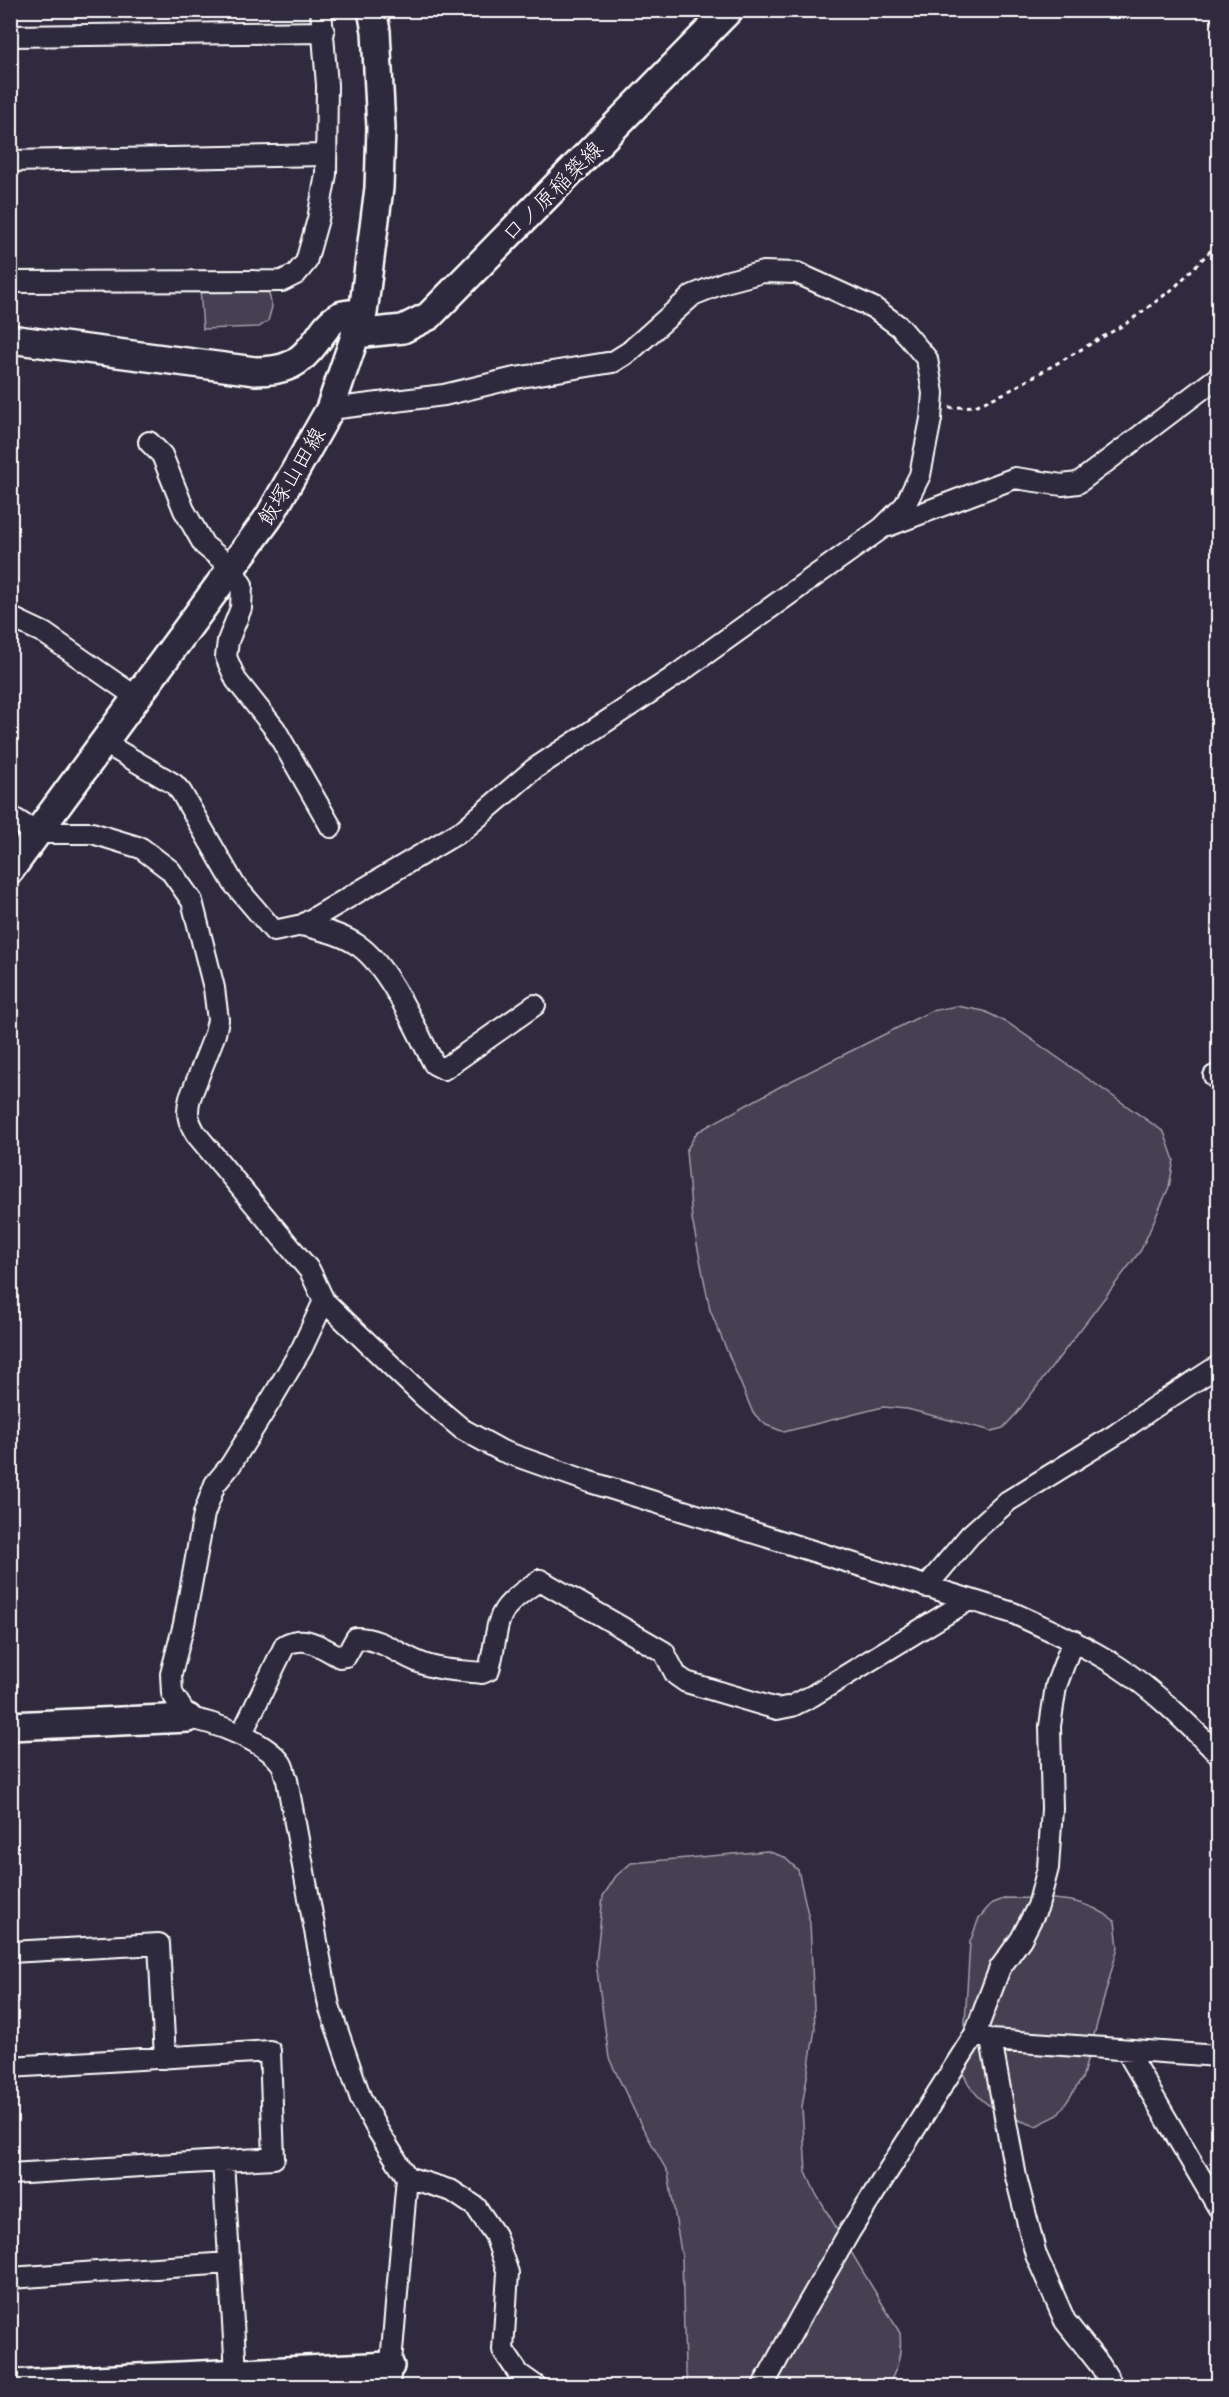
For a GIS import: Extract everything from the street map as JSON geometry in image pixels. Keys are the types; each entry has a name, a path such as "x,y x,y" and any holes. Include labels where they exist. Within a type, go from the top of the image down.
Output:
{"main road":[{"name":"飯塚山田線","path":"10,870 269,517 330,409 359,324 379,188 381,128 376,31 372,10"},
{"name":"口ノ原稲築線","path":"10,339 243,370 277,371 293,365 309,352 327,326 342,315 359,324 403,329 429,316 729,10"},
{"path":"10,1726 188,1718"},
{"path":"10,2384 55,2384 236,2372 389,2376"}],"street":[{"path":"10,282 282,281 296,274 306,262 318,219 326,174 327,85 321,10"},
{"path":"10,36 324,32"},
{"path":"10,161 326,155"},
{"path":"104,742 174,784 182,792 234,884 274,931 302,926 463,830 534,769 672,678 882,528 905,505 920,475 933,393 927,359 900,327 874,308 797,273 763,272 725,282 693,295 629,352 613,362 515,378 444,395 330,409"},
{"path":"882,528 1015,478 1062,485 1078,483 1218,377"},
{"path":"149,442 162,455 184,510 204,545 231,567 242,585 241,608 228,641 226,657 236,680 275,729 331,827"},
{"path":"10,617 44,633 136,697"},
{"path":"10,816 37,833 92,833 141,848 170,870 192,901 214,988 218,1020 190,1098 188,1122 310,1271 324,1302 462,1430 502,1451 591,1482 1013,1613 1072,1640 1118,1667 1144,1687 1218,1754"},
{"path":"302,926 342,936 360,947 396,992 434,1064 444,1069 535,1005"},
{"path":"324,1302 302,1348 273,1397 230,1466 215,1484 204,1514 184,1624 171,1674 172,1693 188,1718 208,1721 241,1735 262,1748 280,1762 287,1780 329,2007 361,2099 407,2177 389,2376"},
{"path":"926,1587 970,1535 1008,1501 1115,1435 1218,1365"},
{"path":"241,1735 285,1646 295,1640 306,1640 340,1657 346,1656 356,1638 366,1638 380,1642 429,1666 482,1674 489,1670 495,1634 504,1608 514,1597 540,1580 664,1652 676,1675 686,1682 736,1699 777,1709 792,1706 812,1696 969,1600"},
{"path":"763,2386 850,2231 983,2037 1000,1968 1021,1939 1038,1906 1048,1868 1052,1809 1050,1726 1056,1686 1072,1640"},
{"path":"10,1952 159,1944 165,2058"},
{"path":"983,2037 1218,2056"},
{"path":"983,2037 1036,2255 1065,2321 1100,2365 1113,2386"},
{"path":"1126,2050 1218,2207"},
{"path":"10,2067 270,2051 274,2158 10,2174"},
{"path":"223,2161 236,2372"},
{"path":"407,2177 452,2191 476,2207 495,2235 508,2273 503,2350 519,2374 536,2386"},
{"path":"10,2277 229,2263"}],"path":[{"path":"932,406 957,409 975,406 1017,386 1127,323 1174,288 1218,243"}],"shaded area":[{"path":"200,289 268,289 272,307 268,321 259,327 203,329"},
{"path":"957,1006 984,1011 1008,1023 1164,1132 1174,1160 1169,1187 1141,1250 1017,1413 1003,1428 992,1431 907,1409 883,1407 784,1432 766,1425 753,1413 710,1310 692,1219 686,1151 697,1132 783,1085 931,1011"},
{"path":"767,1851 784,1857 798,1870 810,1923 815,2029 802,2107 806,2172 816,2194 900,2333 898,2361 887,2386 688,2386 685,2368 682,2258 668,2173 640,2123 609,2058 596,1963 603,1896 616,1876 631,1863"},
{"path":"1006,1898 1076,1902 1102,1912 1115,1921 1118,1947 1082,2079 1058,2115 1036,2126 991,2107 974,2092 962,2070 970,1942 979,1918 991,1904"}]}
